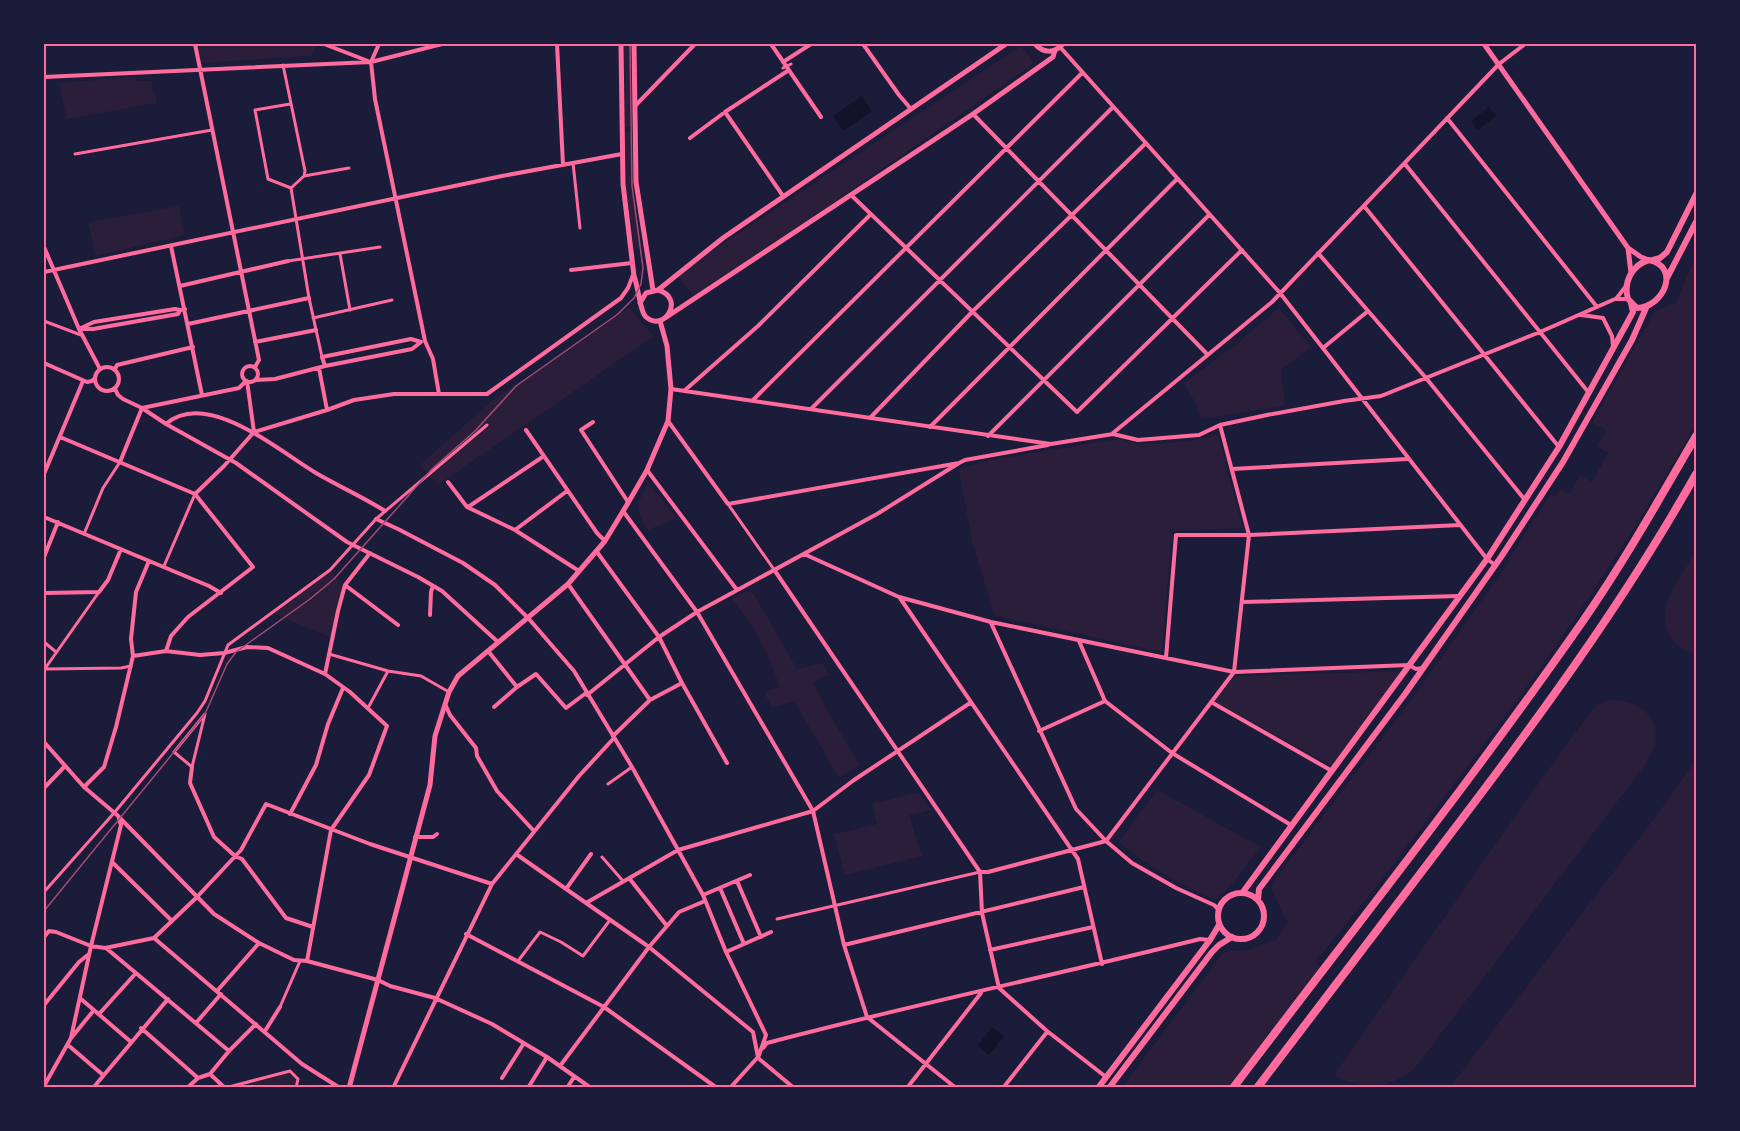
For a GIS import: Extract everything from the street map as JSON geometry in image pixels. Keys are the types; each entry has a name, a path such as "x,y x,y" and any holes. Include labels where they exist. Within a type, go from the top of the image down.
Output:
{"highway":[{"path":"1233,1088 1439,817 1586,617 1696,436"},
{"path":"1257,1088 1482,792 1570,672 1625,590 1696,474"}],"main road":[{"path":"1098,1088 1210,940 1219,925 1219,910 1227,898 1243,892 1487,559 1590,393 1633,312 1627,286 1631,273 1643,261 1660,258 1667,252 1696,194"},
{"path":"1258,900 1259,889 1424,667 1495,566 1563,462 1632,340 1646,308 1661,296 1666,279 1696,222"},
{"path":"1651,260 1659,263 1666,271 1666,279"},
{"path":"1629,301 1637,308 1646,308"},
{"path":"1219,925 1232,937 1242,939 1252,937 1259,930 1264,921 1264,914 1258,900 1251,894 1243,892"},
{"path":"1109,1088 1212,952 1232,937"}],"street":[{"path":"195,44 250,311 259,360 255,367"},
{"path":"324,44 371,62"},
{"path":"380,44 371,62 375,99 423,341 434,359 439,394"},
{"path":"44,77 371,62 442,44"},
{"path":"557,44 563,165"},
{"path":"621,44 622,153 626,220 640,309 650,320 662,320 973,114 1053,57 1059,47"},
{"path":"634,44 636,182 655,290"},
{"path":"634,107 692,44"},
{"path":"771,44 821,117"},
{"path":"783,62 811,44"},
{"path":"863,44 911,109"},
{"path":"640,303 646,293 655,290 723,238 1006,44"},
{"path":"1035,44 1041,50 1048,51 1059,47"},
{"path":"1484,44 1628,248 1641,257 1651,260"},
{"path":"1113,434 1263,310 1499,64 1525,44"},
{"path":"1059,47 1280,293 1363,398 1407,459 1495,566"},
{"path":"283,65 304,176"},
{"path":"690,138 787,67"},
{"path":"752,400 1082,73"},
{"path":"291,104 255,110 268,179 291,188"},
{"path":"812,410 1113,107"},
{"path":"725,112 783,196"},
{"path":"973,114 1208,354"},
{"path":"1447,118 1597,307"},
{"path":"75,154 212,130"},
{"path":"870,418 973,312 1146,143"},
{"path":"44,272 622,153"},
{"path":"573,163 580,228"},
{"path":"1405,164 1590,393"},
{"path":"291,188 304,176 349,168"},
{"path":"929,428 1008,346 1177,179"},
{"path":"291,188 298,219 309,298 325,366"},
{"path":"851,195 1077,412 1242,250"},
{"path":"1364,206 1558,447"},
{"path":"684,391 758,326 871,214"},
{"path":"988,436 1209,215"},
{"path":"171,246 202,395"},
{"path":"44,247 79,329 100,369"},
{"path":"180,286 288,261 380,247"},
{"path":"1628,248 1631,273"},
{"path":"340,254 350,310"},
{"path":"1318,254 1426,378 1525,500"},
{"path":"571,270 633,263"},
{"path":"163,567 195,494 254,432 354,400 384,396 487,394 621,298 630,284 634,271"},
{"path":"494,707 536,674 566,708 625,667 660,637 697,612 877,514 965,460 1113,434 1138,440 1199,435 1220,426 1344,400 1381,396 1615,299 1627,286"},
{"path":"655,290 667,294 671,302 671,310 662,320"},
{"path":"188,324 309,298"},
{"path":"1615,299 1629,301"},
{"path":"314,318 392,300"},
{"path":"79,329 94,322 175,309 183,310"},
{"path":"79,329 93,329 178,314 183,310"},
{"path":"1323,348 1368,311"},
{"path":"1580,314 1603,318 1612,336 1614,349"},
{"path":"350,1088 430,785 435,736 449,692 458,676 529,619 568,584 597,552 647,470 668,421 671,388 662,320"},
{"path":"44,321 83,336"},
{"path":"255,342 316,330"},
{"path":"322,357 411,339 423,341"},
{"path":"142,408 239,388 246,381 275,380 325,366 412,349 423,341"},
{"path":"115,369 117,365 132,360 193,347"},
{"path":"44,363 83,381 92,381 100,369 108,366 115,369 120,376 120,381 115,389 107,391 100,388 95,377"},
{"path":"254,432 246,381 242,374 244,368 249,365 255,367 259,374 256,380"},
{"path":"319,368 327,410"},
{"path":"44,474 83,381"},
{"path":"671,388 929,428 1052,444"},
{"path":"115,389 123,399 230,459 353,545 442,591 498,642"},
{"path":"82,533 103,488 120,462 142,408"},
{"path":"166,424 173,418 204,414 226,419 254,432 317,473 385,511"},
{"path":"668,421 775,570 980,872 982,913 999,988 1047,1031 1106,1077"},
{"path":"593,422 581,430 628,503"},
{"path":"44,892 114,813 206,701 224,653 235,638 330,570 376,519 487,425"},
{"path":"777,919 988,872 1106,841 1234,672 1249,535 1220,426"},
{"path":"526,430 567,491 605,541"},
{"path":"60,437 195,494 253,567 188,617 171,636 166,651"},
{"path":"467,507 544,456"},
{"path":"1232,469 1407,459"},
{"path":"728,504 960,463"},
{"path":"647,470 737,590"},
{"path":"448,482 467,507 515,530 580,571"},
{"path":"515,530 567,491"},
{"path":"623,511 697,612 813,811 844,945 867,1017 956,1088"},
{"path":"44,516 220,593"},
{"path":"376,519 398,528 463,563 495,585 529,619 574,671 632,767 703,895 726,952 766,1035 758,1058"},
{"path":"44,557 58,522"},
{"path":"1166,658 1176,535 1249,535 1461,525"},
{"path":"44,670 108,580 121,549"},
{"path":"597,552 660,637 682,683 727,764"},
{"path":"324,674 345,585 370,553"},
{"path":"804,554 899,597 991,622 1234,672 1409,665 1416,669 1424,667"},
{"path":"84,787 104,767 116,728 133,656 131,639 136,592 149,561"},
{"path":"568,584 650,700"},
{"path":"345,585 398,625"},
{"path":"430,615 430,592 434,586"},
{"path":"44,592 99,592"},
{"path":"1242,602 1459,596"},
{"path":"899,597 1078,859 1102,964"},
{"path":"991,622 1076,809 1106,841 1132,863 1176,888 1214,905 1219,910"},
{"path":"1079,641 1105,701 1172,753 1291,825"},
{"path":"44,642 57,652"},
{"path":"133,656 166,651 200,655 224,653 247,647 268,648 324,674 387,726 369,775 331,830 307,961"},
{"path":"488,651 517,687"},
{"path":"329,654 388,671 421,676 449,692"},
{"path":"44,670 131,666"},
{"path":"368,708 388,671"},
{"path":"393,1088 492,884 533,830 614,737 650,700 682,683"},
{"path":"291,814 316,765 343,688"},
{"path":"1040,731 1105,701"},
{"path":"586,903 678,850 813,811 854,780 970,702"},
{"path":"1211,702 1332,771"},
{"path":"446,706 450,715 476,748 477,756 497,791 533,830"},
{"path":"198,711 205,714"},
{"path":"192,767 174,753 205,714"},
{"path":"205,714 190,783 214,837 235,856 242,859 286,918 313,927"},
{"path":"44,742 84,787 114,813 214,915 260,943 300,961 378,980 390,986 435,999 492,1024 547,1057 591,1088"},
{"path":"44,788 65,766"},
{"path":"608,784 632,767"},
{"path":"44,937 49,931 56,932 91,946 105,948 154,938 242,850 266,804 331,830 492,884"},
{"path":"44,1086 71,1038 121,825 119,818"},
{"path":"416,837 433,837 437,834"},
{"path":"516,854 649,947 753,1032 758,1058 794,1088"},
{"path":"566,889 591,854"},
{"path":"602,857 623,881"},
{"path":"112,862 172,921"},
{"path":"703,895 750,875"},
{"path":"628,878 667,926"},
{"path":"737,880 761,937"},
{"path":"844,945 1084,887"},
{"path":"720,888 744,944"},
{"path":"560,1066 649,947 679,912 705,902"},
{"path":"518,961 540,932 583,956 610,920"},
{"path":"990,950 1093,927"},
{"path":"726,952 771,932"},
{"path":"466,934 604,1007 717,1088"},
{"path":"154,938 302,1064 340,1088"},
{"path":"730,1088 746,1068 758,1058 767,1043 867,1017 1102,964 1200,939 1210,940"},
{"path":"196,1023 260,943"},
{"path":"105,948 229,1050"},
{"path":"44,1005 79,962 89,954"},
{"path":"265,1031 280,1007 300,961"},
{"path":"99,1014 136,973"},
{"path":"907,1088 981,992"},
{"path":"81,999 131,1042"},
{"path":"93,1088 168,999"},
{"path":"71,1038 94,1010"},
{"path":"187,1088 198,1078 210,1074 229,1050 256,1024"},
{"path":"141,1029 198,1078"},
{"path":"1003,1088 1047,1031"},
{"path":"502,1078 524,1043"},
{"path":"68,1045 103,1074"},
{"path":"528,1088 547,1057"},
{"path":"210,1074 225,1088 290,1071 298,1079 296,1088"},
{"path":"567,1088 574,1077"}],"shaded area":[{"path":"198,44 316,44 311,56 200,63"},
{"path":"624,44 631,44 632,127 625,127"},
{"path":"1021,46 1035,63 695,299 677,274"},
{"path":"134,77 137,81 151,81 157,103 67,119 59,83"},
{"path":"862,96 872,111 843,131 833,116"},
{"path":"1489,107 1496,116 1478,130 1471,121"},
{"path":"625,132 632,132 634,195 642,248 635,249 627,195"},
{"path":"179,206 185,235 96,256 88,222"},
{"path":"1696,255 1696,422 1633,530 1576,617 1519,698 1380,882 1315,962 1324,969 1230,1087 1124,1088 1129,1078 1223,953 1246,950 1276,940 1287,923 1270,886 1412,699 1509,562 1508,560 1551,494 1555,496 1560,489 1570,494 1580,475 1592,482 1608,453 1597,446 1607,430 1592,423 1655,311 1676,303"},
{"path":"629,308 654,336 438,485 420,465 494,399"},
{"path":"1279,308 1311,347 1281,370 1285,406 1201,419 1196,404 1184,383 1234,346"},
{"path":"1218,435 1243,528 1172,531 1162,652 995,616 972,542 959,470 985,461 1118,439 1156,444"},
{"path":"648,483 677,518 648,530 640,517 638,507"},
{"path":"1696,552 1696,654 1676,644 1668,632 1665,621 1672,590"},
{"path":"330,570 345,585 332,638 272,613"},
{"path":"750,591 754,594 797,669 822,663 829,675 813,682 860,765 839,778 794,701 772,708 764,692 780,687 760,641 732,600"},
{"path":"1410,671 1335,768 1214,701 1236,676"},
{"path":"1614,700 1639,707 1651,718 1654,726 1656,734 1654,748 1636,777 1415,1068 1395,1081 1376,1086 1356,1084 1334,1075 1532,792 1593,709 1604,701"},
{"path":"1696,760 1696,1087 1450,1087 1656,816"},
{"path":"1157,790 1261,847 1227,890 1215,900 1165,874 1119,842"},
{"path":"918,792 932,810 909,815 922,856 845,875 834,834 877,824 872,804"},
{"path":"992,1027 1004,1036 989,1055 978,1046"},
{"path":"290,1071 298,1079 296,1087 225,1088"}],"tram line":[{"path":"44,911 205,714 227,664 236,652 334,579 432,469 475,431 516,386 618,314 634,298 641,284 643,268 632,186 630,44"}]}
